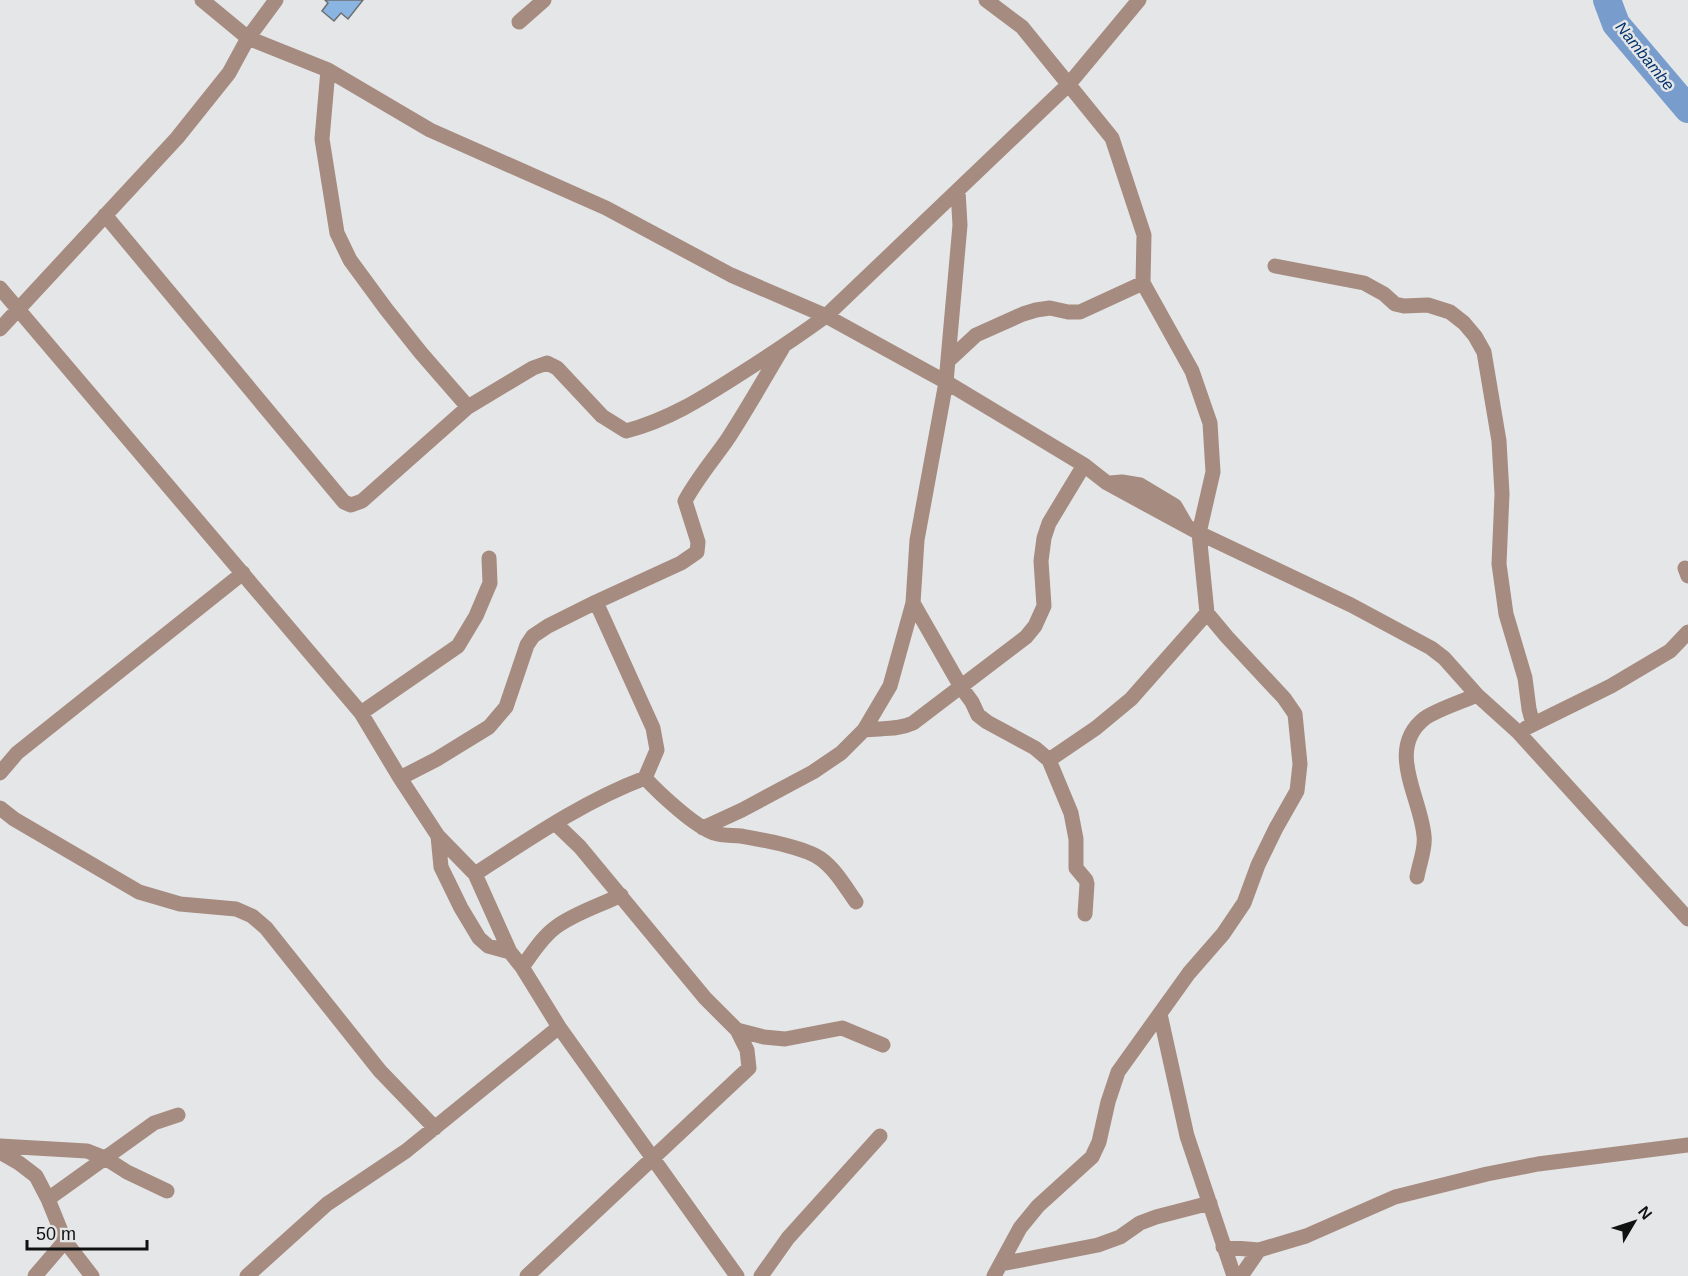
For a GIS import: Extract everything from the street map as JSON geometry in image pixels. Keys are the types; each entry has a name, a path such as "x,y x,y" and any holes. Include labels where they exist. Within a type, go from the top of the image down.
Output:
{"street":[{"path":"202,0 248,38 328,70 430,130 606,208 730,275 826,316 946,382 1084,465 1107,483 1122,482 1140,485 1175,506 1194,530 1351,605 1431,648 1444,658 1477,696 1518,732 1688,919"},
{"path":"0,329 177,138 229,73 248,38 276,0"},
{"path":"519,22 544,0"},
{"path":"986,0 1022,27 1112,138 1144,235 1143,283 1192,371 1210,423 1213,472 1194,530 1207,613 1284,698 1295,714 1300,764 1297,791 1267,846 1244,903 1223,934 1189,973 1118,1072 1107,1102 1099,1142 1092,1157 1038,1206 1020,1228 997,1270"},
{"path":"105,215 344,502 351,505 362,501 468,407 533,368 547,363 557,368 602,416 626,431 649,425 695,403 826,316 1069,84 1139,0"},
{"path":"328,70 322,139 337,233 350,261 386,309 468,407"},
{"path":"703,828 813,772 841,753 864,730 890,686 913,603 917,540 946,382 960,225 958,191"},
{"path":"1275,266 1364,283 1384,294 1395,304 1404,306 1428,304 1450,312 1475,336 1484,352 1499,441 1502,494 1499,564 1506,614 1526,678 1533,724"},
{"path":"950,336 976,334 1036,310 1050,308 1080,312 1143,283"},
{"path":"0,288 361,713 438,836 475,874 510,952 522,967 559,1027 737,1276"},
{"path":"948,361 976,334"},
{"path":"400,778 437,759 489,727 506,707 527,645 533,636 596,602 681,563 697,552 698,542 685,501 729,436 783,346"},
{"path":"864,730 883,727 902,728 913,723 1026,637 1035,626 1044,606 1041,561 1044,538 1049,523 1084,465"},
{"path":"361,713 458,646 476,616 490,583 489,558"},
{"path":"0,773 17,753 243,573"},
{"path":"475,874 555,823 619,788 645,778 657,750 653,728 596,602"},
{"path":"913,603 978,715 1035,748 1049,760 1071,813 1076,839 1076,868 1087,884 1084,914"},
{"path":"1049,760 1096,728 1131,699 1207,613"},
{"path":"1518,732 1611,686 1670,651 1688,632"},
{"path":"1417,877 1425,837 1405,760 1408,741 1426,717 1477,696"},
{"path":"645,778 659,793 703,828 715,833 790,846 820,858 833,870 856,902"},
{"path":"0,808 14,819 140,892 180,904 236,909 252,916 266,928 380,1071 435,1128"},
{"path":"527,1276 749,1068 747,1050 737,1030 705,998 580,847 555,823"},
{"path":"438,836 441,867 461,909 479,938 488,946 510,952"},
{"path":"522,967 554,928 570,918 621,895"},
{"path":"1160,1014 1187,1136 1234,1276"},
{"path":"247,1276 327,1204 435,1128 559,1027"},
{"path":"737,1030 764,1037 785,1039 842,1028 883,1045"},
{"path":"48,1199 154,1123 178,1115"},
{"path":"761,1276 788,1238 880,1136"},
{"path":"1223,1246 1259,1250 1306,1236 1395,1197 1487,1174 1538,1164 1688,1145"},
{"path":"0,1146 87,1151 167,1191"},
{"path":"0,1152 19,1162 36,1176 65,1241 92,1276"},
{"path":"997,1270 1098,1245 1120,1237 1140,1223 1156,1217 1210,1203"},
{"path":"35,1276 65,1241"},
{"path":"1241,1276 1259,1250"}],"building":[{"path":"325,0 363,0 348,19 341,13 334,21 322,11 328,3"}],"waterway":[{"name":"Nambambe","path":"1607,0 1616,24 1688,109"}]}
